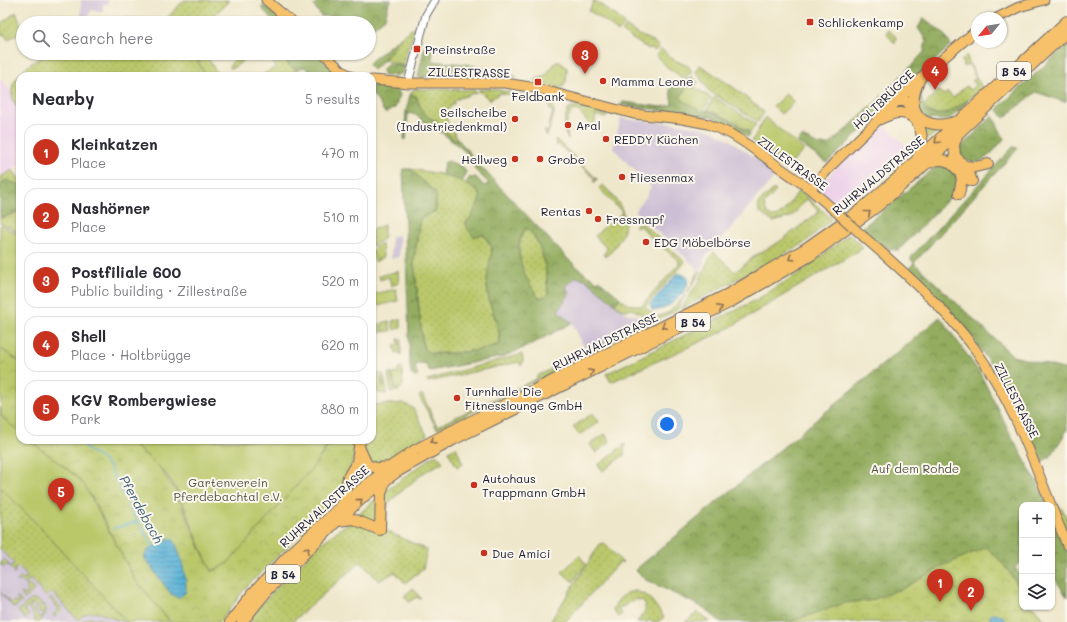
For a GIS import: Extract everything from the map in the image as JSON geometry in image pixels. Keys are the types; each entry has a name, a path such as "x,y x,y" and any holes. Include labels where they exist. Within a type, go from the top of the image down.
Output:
{"highway":[{"name":"RUHRWALDSTRASSE","path":"242,622 268,590 335,523 386,480 413,462 453,440 762,286 848,230 918,165 962,119 1067,21"},
{"name":"RUHRWALDSTRASSE","path":"230,622 263,581 339,508 390,467 415,450 467,423 758,278 834,228 918,165 959,132 1067,32"},
{"path":"919,81 913,96 911,111 922,136 918,165 935,161 947,162 962,168 988,164"},
{"path":"899,101 921,119 935,125 946,124 962,119"},
{"path":"880,119 892,114 911,111"},
{"path":"959,132 955,141 954,152 962,168 962,179 959,194"},
{"path":"359,444 361,455 367,465 376,468 390,467"},
{"path":"339,508 344,498 350,472 357,462 359,444"},
{"path":"335,523 342,520 353,519 380,530 381,494 386,480"}],"main road":[{"path":"266,0 285,16"},
{"path":"1007,13 1019,7 1044,0"},
{"name":"HOLTBRÜGGE","path":"810,189 820,177 919,81 971,35"},
{"path":"330,60 344,72"},
{"name":"ZILLESTRASSE","path":"376,80 506,84 543,90 634,114 701,123 731,134 810,189 940,308 975,350 1008,404 1050,502"},
{"path":"799,181 811,180 820,177"},
{"path":"1055,515 1067,545"}],"street":[{"path":"408,82 426,15 435,0"}],"shaded area":[{"path":"81,0 108,0 108,4 103,4 103,12 92,10 88,16 81,16"},
{"path":"0,79 8,87 16,104 16,167 3,176 0,184"},
{"path":"621,118 680,124 712,130 730,140 777,174 704,259 701,272 635,211 646,197 651,187 613,148"},
{"path":"885,125 906,146 838,208 823,194 820,188 823,182 853,151"},
{"path":"399,235 399,257 391,259 392,236"},
{"path":"575,276 585,279 626,313 639,316 648,322 587,352 572,323 558,312 569,294 566,287"},
{"path":"0,487 39,526 127,622 0,622"}],"green space":[{"path":"184,0 228,0 228,2 213,16 169,16"},
{"path":"319,0 392,0 389,3 385,18 376,25 376,16 321,16 314,6"},
{"path":"594,0 618,17 625,24 618,32 608,23 589,11"},
{"path":"263,6 276,16 269,16 261,8"},
{"path":"16,12 18,16 16,16 16,35 8,40 4,34 0,36 0,24"},
{"path":"924,18 943,33 951,45 827,163 797,142 802,137 819,145 829,145 875,103 924,52 926,40 918,28"},
{"path":"416,26 404,59 404,66 384,60 403,35"},
{"path":"626,26 659,46 655,51 651,48 648,49 622,32"},
{"path":"888,30 896,37 895,44 886,32"},
{"path":"403,35 384,60 373,70 369,65 372,60 376,60 376,57"},
{"path":"425,45 428,45 433,50 432,61 466,64 517,77 418,77"},
{"path":"1067,45 1066,101 1064,102 1036,92 1004,118 997,109"},
{"path":"661,49 672,59 688,66 692,72 683,78 667,67 656,56"},
{"path":"967,55 969,63 982,88 954,110 938,114 930,112 923,106 939,91 944,95 948,92 953,98 966,86 970,90 976,84 972,81 976,78 969,64 963,67 962,60"},
{"path":"36,60 201,60 198,62 204,72 22,72"},
{"path":"201,60 209,60 216,72 204,72 198,62"},
{"path":"234,60 243,61 233,68 230,68 230,65"},
{"path":"272,60 287,60 289,66 298,70 295,72 267,72 276,67"},
{"path":"287,60 323,60 336,72 311,72 304,67 298,70 289,66"},
{"path":"556,62 560,62 567,68 566,81 563,87 558,88 534,81 537,78 544,77"},
{"path":"388,63 405,67 403,73 397,75 384,75 382,71"},
{"path":"700,65 733,87 764,112 758,122 709,91 696,72"},
{"path":"692,76 698,82 694,88 688,85 680,98 702,112 707,110 733,122 750,134 748,137 713,117 621,105 623,102 661,107 672,105 670,89"},
{"path":"16,78 16,105 12,96"},
{"path":"689,84 711,98 702,112 680,98"},
{"path":"376,86 397,89 400,95 395,108 385,113 376,99"},
{"path":"919,88 924,106 928,112 933,114 939,115 945,113 967,100 969,101 948,120 926,119 920,111 918,105 917,97"},
{"path":"414,89 475,90 477,92 454,100 454,103 445,113 448,123 457,138 455,140 423,113 416,96 410,95"},
{"path":"493,89 526,95 553,103 554,113 547,136 544,131 548,132 553,111 550,110 549,102 500,93 490,100 478,90"},
{"path":"786,94 794,102 781,114 773,106"},
{"path":"410,95 416,96 423,112 432,119 437,120 439,126 455,140 457,138 482,168 569,260 597,282 599,280 620,298 615,304 585,279 575,277 566,287 569,294 558,311 572,323 526,347 502,357 430,371 424,363 417,364 415,367 418,376 414,377 411,374 410,365 403,169 410,169 436,193 436,211 420,218 414,261 423,347 429,353 474,351 500,344 500,337 487,287 492,248 483,234 474,237 467,228 466,223 473,214 481,197 477,191 466,184 469,178 476,177 484,186 489,183 476,171 467,153 442,133 431,128 416,115 408,113 406,140 404,139 406,111","holes":["526,228 532,233 540,249 547,277 548,294 545,297 539,298 529,283 521,264 519,254 521,236"]},
{"path":"714,97 756,124 750,133 735,122 707,109"},
{"path":"903,104 941,128 924,142"},
{"path":"577,106 607,115 606,118 596,115 594,126 590,125 579,111 573,110 567,123 568,139 564,127 565,119 570,107"},
{"path":"993,116 1004,139 988,157 983,160 972,162 966,160 961,155 960,147"},
{"path":"765,117 804,150 788,167 752,141"},
{"path":"555,140 557,140 597,179 595,182 593,182 595,179 558,144 556,146"},
{"path":"1013,147 1018,148 914,263 911,260 912,256"},
{"path":"448,161 463,167 466,172 462,181 442,175 444,163"},
{"path":"939,166 947,166 954,169 959,188 899,250 888,249 874,240 862,228 932,170"},
{"path":"410,169 449,176 467,184 481,197 473,214 466,223 467,228 482,234 491,244 493,253 487,287 489,302 498,329 500,344 474,351 447,353 429,353 423,347 414,261 420,218 436,211 436,193"},
{"path":"13,170 16,174 16,185 0,184 0,177"},
{"path":"6,180 16,184 16,213 5,217 0,217 0,184"},
{"path":"603,185 619,204 625,219 623,234 614,248 606,256 603,255 607,249 595,236 610,221 612,223 622,212 599,188"},
{"path":"774,189 776,191 764,204 768,213 772,217 782,213 799,190 832,219 803,244 681,309 700,280 709,259 714,252 735,272 756,255 779,242 819,212 807,199 791,217 773,222 759,212 758,203"},
{"path":"16,212 16,231 0,223 0,217 5,217"},
{"path":"641,222 685,262 645,307 656,317 668,313 683,298 677,310 655,321 632,309 622,310 615,304 620,298 627,304 641,306 679,264 679,261 646,233 647,232 640,226 636,227 636,224"},
{"path":"0,225 16,233 16,359 0,348"},
{"path":"384,225 384,238 376,243 376,228"},
{"path":"526,228 532,233 543,258 547,277 548,294 545,297 539,298 529,283 521,264 519,246 521,237"},
{"path":"849,234 863,248 722,332 611,382 606,374 756,300 804,270"},
{"path":"382,244 383,257 376,261 376,247"},
{"path":"914,263 1013,356 1067,370 1067,430 1051,456 1039,464 1015,409 986,357 963,325 923,281 909,268"},
{"path":"699,270 701,272 690,288"},
{"path":"398,271 399,283 391,286 389,277 380,280 379,276"},
{"path":"396,289 398,301 377,306 376,294"},
{"name":"Auf dem Rohde","path":"940,317 980,373 1007,428 1038,484 1046,502 1019,502 1019,564 1015,567 1019,574 1018,585 1003,564 986,547 941,567 904,588 869,601 845,603 790,622 721,622 704,608 644,579 635,570"},
{"path":"401,319 401,328 394,330 392,321"},
{"path":"389,321 391,331 384,332 382,323"},
{"path":"648,322 648,326 437,429 419,396 422,394 437,426 536,379 537,376"},
{"path":"376,323 380,324 383,332 378,333"},
{"path":"401,338 400,355 399,352 396,353 394,346 399,345 398,339"},
{"path":"0,348 16,359 16,429 1,416"},
{"path":"522,354 523,361 521,366 519,362 428,382 427,380"},
{"path":"402,367 403,385 397,392 392,374 398,373 398,369"},
{"path":"380,373 383,388 383,373 387,390 386,394 378,393 376,374"},
{"path":"388,373 391,373 395,391 391,392"},
{"path":"403,403 413,408 427,435 381,463 370,462 364,453 364,444 376,444 376,405"},
{"path":"0,408 1,416 16,429 16,444 34,444 76,476 85,486 134,578 170,622 127,622 39,526 0,487"},
{"path":"593,413 599,422 579,435 573,427"},
{"path":"605,434 610,441 596,453 590,444"},
{"path":"34,444 132,444 157,464 176,491 201,550 212,571 222,567 323,454 329,444 355,444 353,460 339,496 246,587 220,622 170,622 134,578 91,496 76,476"},
{"name":"Gartenverein Pferdebachtal e.V.","path":"132,444 329,444 313,467 227,564 212,571 177,491 161,469"},
{"path":"625,444 624,455 603,471 598,465"},
{"path":"456,447 463,464 457,467 448,451"},
{"path":"436,454 443,462 423,473 388,503 385,530 427,550 423,569 405,583 395,572 379,581 360,562 292,622 250,622 249,617 320,544 356,517 379,496"},
{"path":"359,465 371,470 349,488 350,475"},
{"path":"0,487 46,533 127,622 97,613 84,615 78,620 52,592 47,597 30,579 26,582 34,590 25,599 21,594 22,593 25,595 28,592 26,589 28,587 21,580 19,582 17,581 21,577 24,580 27,576 18,567 14,570 16,572 13,575 14,572 7,564 4,567 2,564 0,566 4,559 11,567 14,563 0,549"},
{"path":"1055,503 1064,511 1067,523 1067,533"},
{"path":"1055,525 1067,552 1067,597 1055,579"},
{"path":"604,543 623,563 620,562 565,622 550,622 600,544"},
{"path":"986,547 1003,564 1019,587 1019,610 1036,610 1045,622 790,622 845,603 869,601 904,588 941,567"},
{"path":"579,555 586,564 573,582 562,572"},
{"path":"413,588 421,599 416,597 409,602 404,596"},
{"path":"636,591 649,597 664,617 658,622 652,622 650,620 647,622 637,622 646,610 644,608 646,605 642,600 639,601 637,599 618,609 622,614 618,617 613,610 617,603 628,593"},
{"path":"0,592 11,603 14,601 17,603 19,601 16,599 17,597 22,602 14,608"},
{"path":"51,598 63,609 55,617 53,615 59,609 49,599"},
{"path":"31,600 36,600 42,603 36,608 34,604 31,604 30,608 35,609 32,613 27,607 24,609 25,612 29,614 25,619 18,611"},
{"path":"44,604 46,612 44,616 39,622 35,622 35,618 32,615 36,611 38,617 42,617 42,613 39,612 38,609"},
{"path":"698,612 710,622 685,622"},
{"path":"88,618 100,619 108,622 82,622"}],"water":[{"path":"678,273 688,277 686,288 682,294 664,308 658,310 651,309 651,303"},
{"path":"168,538 173,539 175,543 185,574 185,593 178,598 171,594 144,557 148,550"},
{"path":"993,613 1001,615 1005,619 1005,622 990,622 990,616"}],"waterway":[{"name":"Pferdebach","path":"83,444 88,450 103,460 110,468 134,516 154,547"},
{"path":"114,528 137,522"}],"place":[{"name":"Schlickenkamp","path":"810,22"},
{"name":"Preinstraße","path":"417,49"},
{"name":"Postfiliale 600","path":"585,74"},
{"name":"Mamma Leone","path":"603,81"},
{"name":"Feldbank","path":"538,82"},
{"name":"Shell","path":"935,90"},
{"name":"Seilscheibe (Industriedenkmal)","path":"515,119"},
{"name":"Aral","path":"568,125"},
{"name":"REDDY Küchen","path":"606,139"},
{"name":"Hellweg","path":"515,159"},
{"name":"Grobe","path":"540,159"},
{"name":"Fliesenmax","path":"622,177"},
{"name":"Rentas","path":"589,211"},
{"name":"Fressnapf","path":"598,219"},
{"name":"EDG Möbelbörse","path":"646,242"},
{"name":"Turnhalle Die Fitnesslounge GmbH","path":"457,398"},
{"name":"Autohaus Trappmann GmbH","path":"474,485"},
{"name":"KGV Rombergwiese","path":"61,511"},
{"name":"Due Amici","path":"484,553"},
{"name":"Kleinkatzen","path":"940,602"},
{"name":"Nashörner","path":"971,611"}]}
